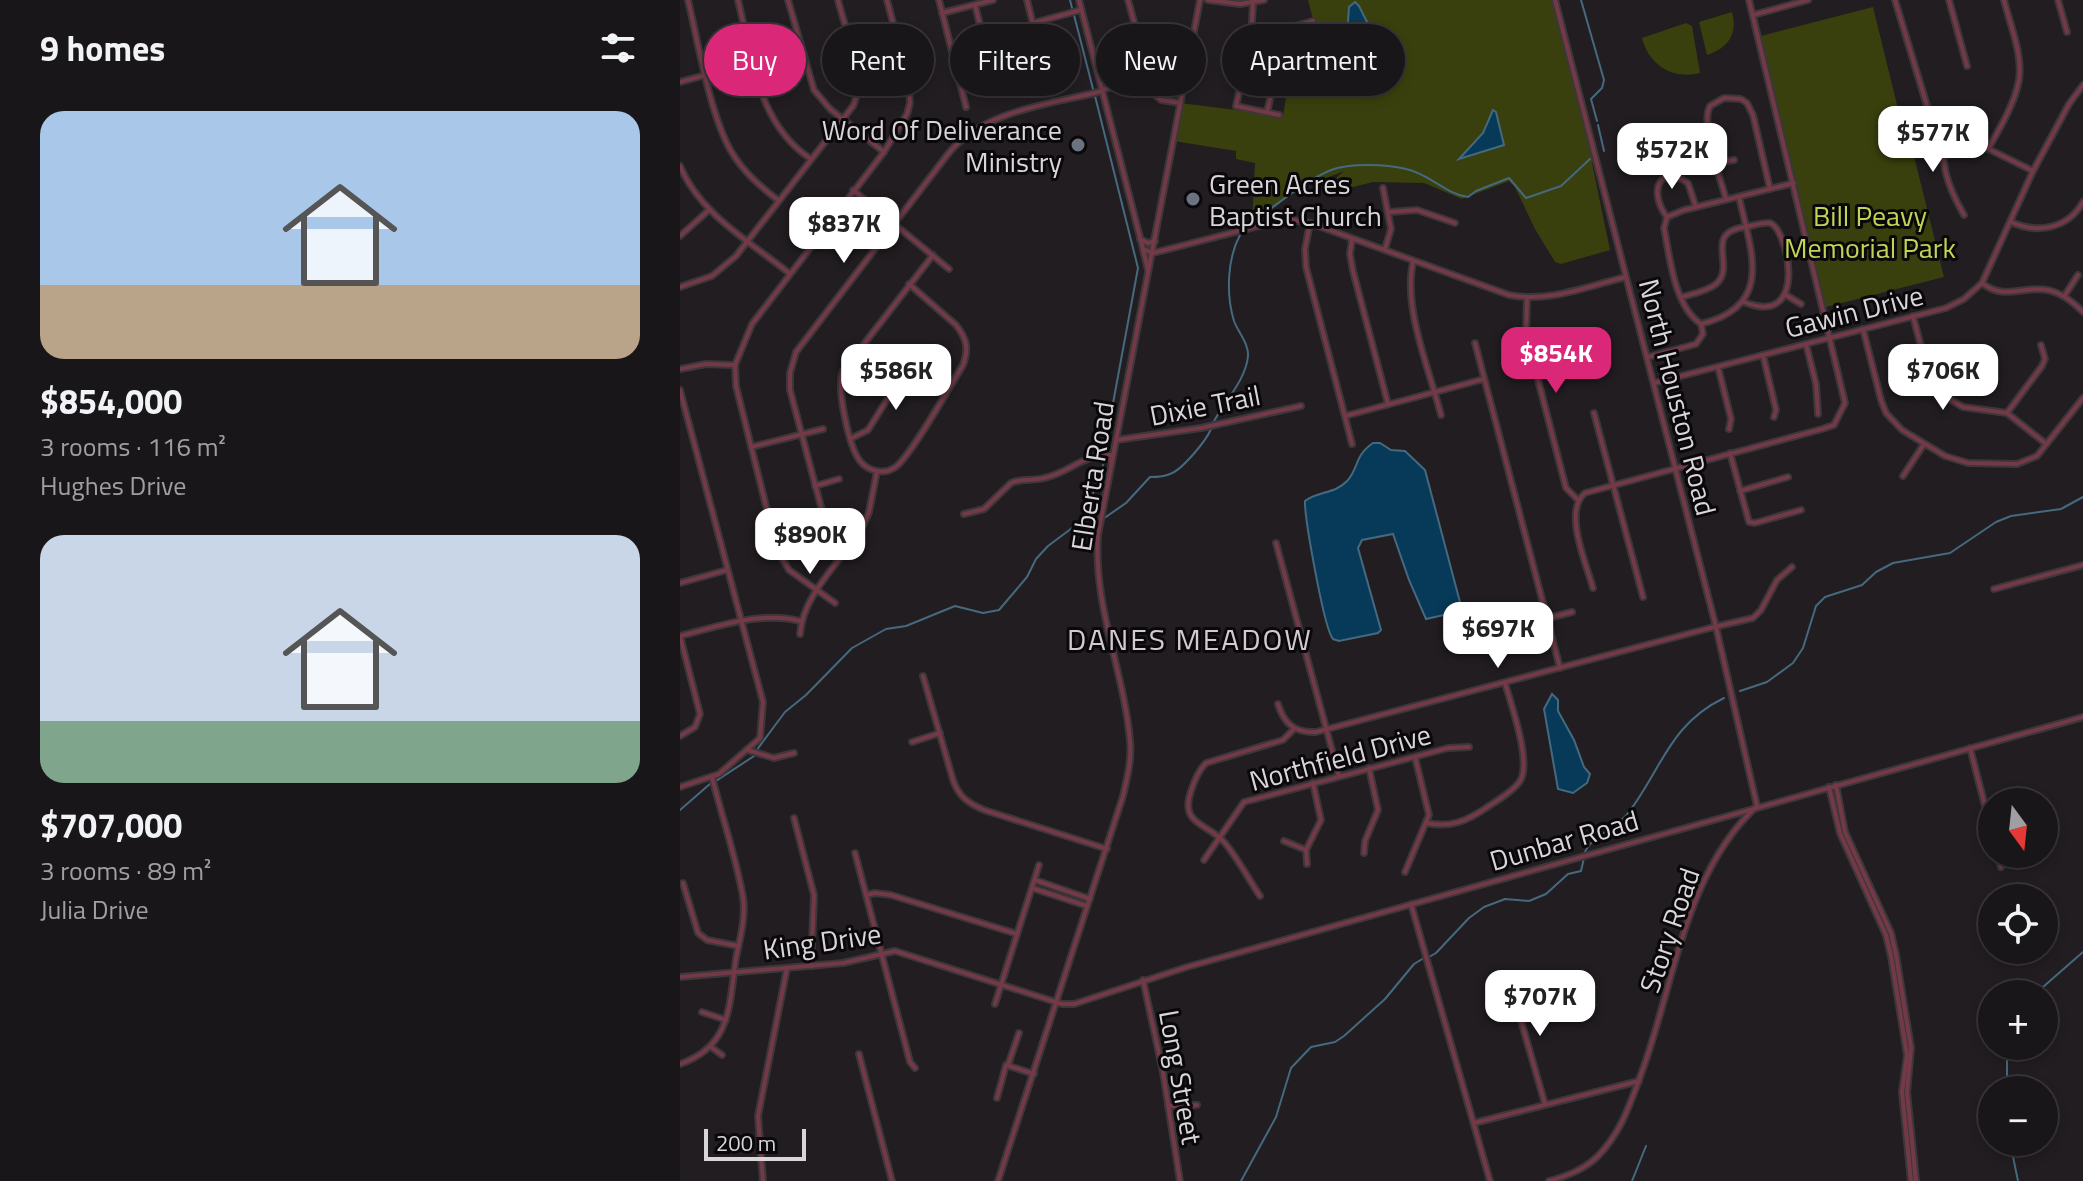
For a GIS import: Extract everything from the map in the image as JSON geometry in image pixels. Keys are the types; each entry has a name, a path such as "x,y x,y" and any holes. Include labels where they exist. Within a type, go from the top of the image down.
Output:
{"street":[{"path":"688,0 704,66"},
{"path":"738,0 744,24"},
{"path":"788,0 794,24"},
{"path":"680,287 712,276 736,256 858,97 859,87 838,0"},
{"path":"835,603 798,577 783,562 777,550 736,386 735,365 752,324 902,125 910,103 908,80 887,0"},
{"path":"939,0 950,45"},
{"path":"942,13 993,0"},
{"path":"1027,0 1033,23 1081,10"},
{"path":"1079,0 1096,65"},
{"path":"1128,0 1134,24"},
{"name":"Elberta Road","path":"1000,1181 1123,796 1130,750 1098,573 1100,520 1200,0"},
{"path":"1208,0 1240,4 1264,0"},
{"name":"North Houston Road","path":"1555,0 1716,627 1757,806"},
{"path":"1593,588 1574,519 1578,500 1590,490 1834,425 1845,403 1749,0"},
{"path":"1753,15 1808,0"},
{"path":"1895,0 1928,109 1948,129 2033,171"},
{"path":"1949,0 1967,66"},
{"path":"1988,149 2019,82 2016,45 2004,0"},
{"path":"2058,0 2067,32"},
{"path":"1252,24 1253,3"},
{"path":"975,5 980,24"},
{"path":"1303,24 1313,21"},
{"path":"806,65 814,90 843,119 884,152"},
{"path":"680,82 704,75"},
{"name":"Gawin Drive","path":"1654,383 1956,304 1982,283 2033,171 2069,104 2083,85"},
{"path":"849,546 829,527 801,435 789,380 796,352 953,148 973,130 992,120 1096,92"},
{"path":"712,96 730,149 745,170 779,201"},
{"path":"764,96 775,125 794,148 811,159"},
{"path":"963,96 966,107"},
{"path":"1104,96 1148,272"},
{"path":"1156,96 1161,100 1180,103"},
{"path":"1238,96 1236,106 1279,115"},
{"path":"1267,112 1271,96"},
{"path":"1726,199 1715,163 1707,112 1716,101 1732,97 1747,103 1753,115 1770,189"},
{"path":"1948,129 1942,150 1953,196 1964,215"},
{"path":"1715,163 1734,160"},
{"path":"680,166 692,191 709,210 789,273"},
{"path":"1647,358 1696,344 1703,334 1701,324 1691,317 1682,297 1664,228 1667,217 1659,205 1656,191 1660,182 1668,177 1677,177 1688,183 1696,207"},
{"path":"1667,217 1794,183"},
{"path":"1383,188 1391,229 1385,249"},
{"path":"853,190 949,269"},
{"path":"1701,324 1727,315 1744,302 1752,286 1753,253 1739,196"},
{"path":"2011,222 2033,230 2045,228 2071,219 2083,202"},
{"path":"680,236 709,210"},
{"path":"1389,212 1417,210 1455,223"},
{"path":"1143,249 1153,253 1274,222 1293,220 1385,249 1509,295 1527,298 1551,296 1626,277"},
{"path":"1310,223 1305,249 1306,267 1352,444"},
{"path":"1682,297 1716,285 1724,268 1720,247 1728,232 1769,223 1780,236 1789,270 1789,286 1779,302 1762,306 1744,302"},
{"path":"1140,239 1148,243 1155,241"},
{"path":"1352,239 1350,254 1353,271 1388,404"},
{"path":"909,284 956,325 967,350 963,365 907,454 893,469 877,471 862,464 852,438 840,391 841,376 909,284 933,255"},
{"path":"1414,260 1410,282 1411,304 1441,415"},
{"path":"2065,295 2078,275"},
{"path":"1982,283 1996,292 2005,293 2044,288 2065,295 2083,312"},
{"path":"1786,295 1801,304"},
{"path":"1527,298 1526,333 1529,345 1566,487 1569,494 1578,500"},
{"path":"1913,316 1932,384 1950,400 1978,411 2007,413 2046,444"},
{"path":"1863,329 1886,413 1902,430 1945,456 1960,461 2005,465 2037,456 2083,398"},
{"path":"1475,343 1560,668"},
{"path":"1806,344 1816,384 1818,414"},
{"path":"2007,413 2042,366 2045,359 2041,345"},
{"path":"1925,364 1984,348"},
{"path":"852,438 868,430 915,355"},
{"path":"1763,355 1776,410 1774,417"},
{"path":"680,369 706,364 735,365"},
{"path":"1718,367 1731,419 1729,429"},
{"path":"1345,416 1484,379"},
{"path":"680,390 763,702 760,738 712,777 680,787"},
{"name":"Dixie Trail","path":"1116,440 1201,428 1301,406"},
{"path":"1594,413 1643,597"},
{"path":"751,447 823,429"},
{"path":"1903,476 1924,444"},
{"path":"1730,453 1749,522 1801,510"},
{"path":"964,514 984,509 1017,480 1048,477 1095,455 1112,458"},
{"path":"800,634 800,621 818,589 859,533 869,512 877,471"},
{"path":"1740,491 1788,477"},
{"path":"815,486 839,479"},
{"path":"1276,543 1339,776"},
{"path":"1994,589 2083,565"},
{"path":"1278,704 1281,715 1295,729 1303,732 1327,730 1753,618 1761,610 1777,580 1792,567"},
{"path":"680,583 727,570"},
{"path":"1525,624 1572,612"},
{"path":"680,736 692,730 698,722 700,707 680,636 773,616 800,621"},
{"path":"923,676 958,793 984,810 1107,849"},
{"path":"1427,823 1443,826 1466,820 1519,783 1524,769 1522,754 1505,683"},
{"name":"Dunbar Road","path":"1058,1002 1080,1002 1143,980 2083,717"},
{"path":"1260,896 1220,838 1196,823 1188,810 1190,795 1198,773 1212,760 1283,740 1295,729"},
{"path":"912,742 940,733"},
{"name":"Northfield Drive","path":"1204,860 1244,802 1448,748 1469,747"},
{"path":"1970,748 1980,788"},
{"path":"747,750 774,758 794,753"},
{"path":"1405,872 1427,823 1429,809 1415,757"},
{"path":"1364,853 1365,841 1378,810 1369,768"},
{"path":"680,1064 711,1047 726,1020 744,910 712,777"},
{"path":"1307,864 1306,850 1321,820 1313,783"},
{"path":"1836,785 1845,832 1891,933 1898,984"},
{"path":"1829,787 1840,833 1886,935 1898,984 1912,1055 1907,1092 1914,1181"},
{"name":"Story Road","path":"1549,1181 1583,1168 1604,1149 1629,1110 1701,888 1744,817 1757,806"},
{"path":"794,818 814,895 811,966"},
{"path":"1284,841 1306,850"},
{"path":"855,853 910,1062 915,1068"},
{"path":"995,1004 1039,865"},
{"path":"1035,880 1090,899"},
{"path":"683,883 698,933 707,940 738,946"},
{"path":"1032,888 1088,906"},
{"path":"866,895 891,895 1017,934"},
{"path":"1411,904 1490,1181"},
{"name":"King Drive","path":"680,977 811,966 902,952 1058,1002"},
{"path":"763,1181 758,1116 787,968"},
{"path":"1509,979 1545,1104"},
{"name":"Long Street","path":"1143,980 1180,1181"},
{"path":"702,1012 726,1020"},
{"path":"997,1098 1019,1033"},
{"path":"711,1047 722,1055"},
{"path":"859,1054 892,1181"},
{"path":"1007,1066 1034,1074"},
{"path":"1474,1123 1639,1081"},
{"path":"1168,1106 1197,1105"}],"green space":[{"path":"1308,0 1555,0 1597,162 1592,163 1610,250 1561,264 1555,262 1509,181 1462,199 1424,183 1373,182 1349,188 1336,185 1337,177 1344,171 1301,188 1252,222 1255,163 1236,159 1236,151 1174,141 1180,103 1283,116 1286,96 1405,96 1405,24 1314,24"},
{"name":"Bill Peavy Memorial Park","path":"1873,7 1944,277 1826,307 1761,36"},
{"path":"1732,12 1734,27 1730,39 1707,55 1699,22"},
{"path":"1686,23 1692,26 1700,73 1690,75 1671,72 1656,63 1642,38"}],"water":[{"path":"1355,2 1368,24 1348,24 1349,7"},
{"path":"1493,110 1504,145 1459,159 1483,133"},
{"path":"1373,443 1380,443 1391,450 1405,451 1425,470 1461,606 1448,614 1426,619 1393,534 1362,540 1358,548 1381,630 1339,641 1333,639 1325,617 1305,501 1342,485"},
{"path":"1552,694 1558,700 1558,711 1590,774 1587,783 1573,793 1558,789 1544,709"}],"waterway":[{"path":"1070,0 1072,8"},
{"path":"1581,0 1604,80 1602,88 1591,99 1597,121"},
{"path":"1074,15 1093,89"},
{"path":"1095,96 1138,268 1104,452"},
{"path":"1598,125 1604,151"},
{"path":"1252,222 1310,181 1331,170 1348,166 1406,169 1468,197 1509,178 1526,198 1561,186 1590,159"},
{"path":"1213,423 1239,382 1248,356 1231,311 1229,289 1232,255 1240,235"},
{"path":"1103,519 1126,503 1150,477 1168,475 1181,467 1211,429"},
{"path":"756,751 785,712 852,648 886,629 906,626 955,606 983,613 999,610 1048,546 1084,519 1103,465"},
{"path":"1740,691 1767,682 1793,663 1803,648 1816,606 1825,597 1862,585 1876,572 1893,563 1950,553 1996,522 2011,516 2061,509 2083,497"},
{"path":"1085,519 1097,520"},
{"path":"1584,854 1593,841 1629,812 1679,734 1691,721 1724,698"},
{"path":"716,781 754,756"},
{"path":"680,810 711,783"},
{"path":"1429,957 1484,907 1505,899 1529,901 1546,894 1568,874 1581,871 1584,858"},
{"path":"2051,980 2083,952"},
{"path":"1241,1181 1276,1117 1291,1068 1311,1047 1335,1042 1344,1036 1385,999 1414,964 1424,958"},
{"path":"2007,1060 2007,1076"},
{"path":"1632,1181 1646,1146"},
{"path":"2013,1156 2018,1181"}],"place":[{"name":"Word Of Deliverance Ministry","path":"1078,145"},
{"name":"Green Acres Baptist Church","path":"1193,199"}],"district":[{"name":"DANES MEADOW","path":"1190,639"}]}
